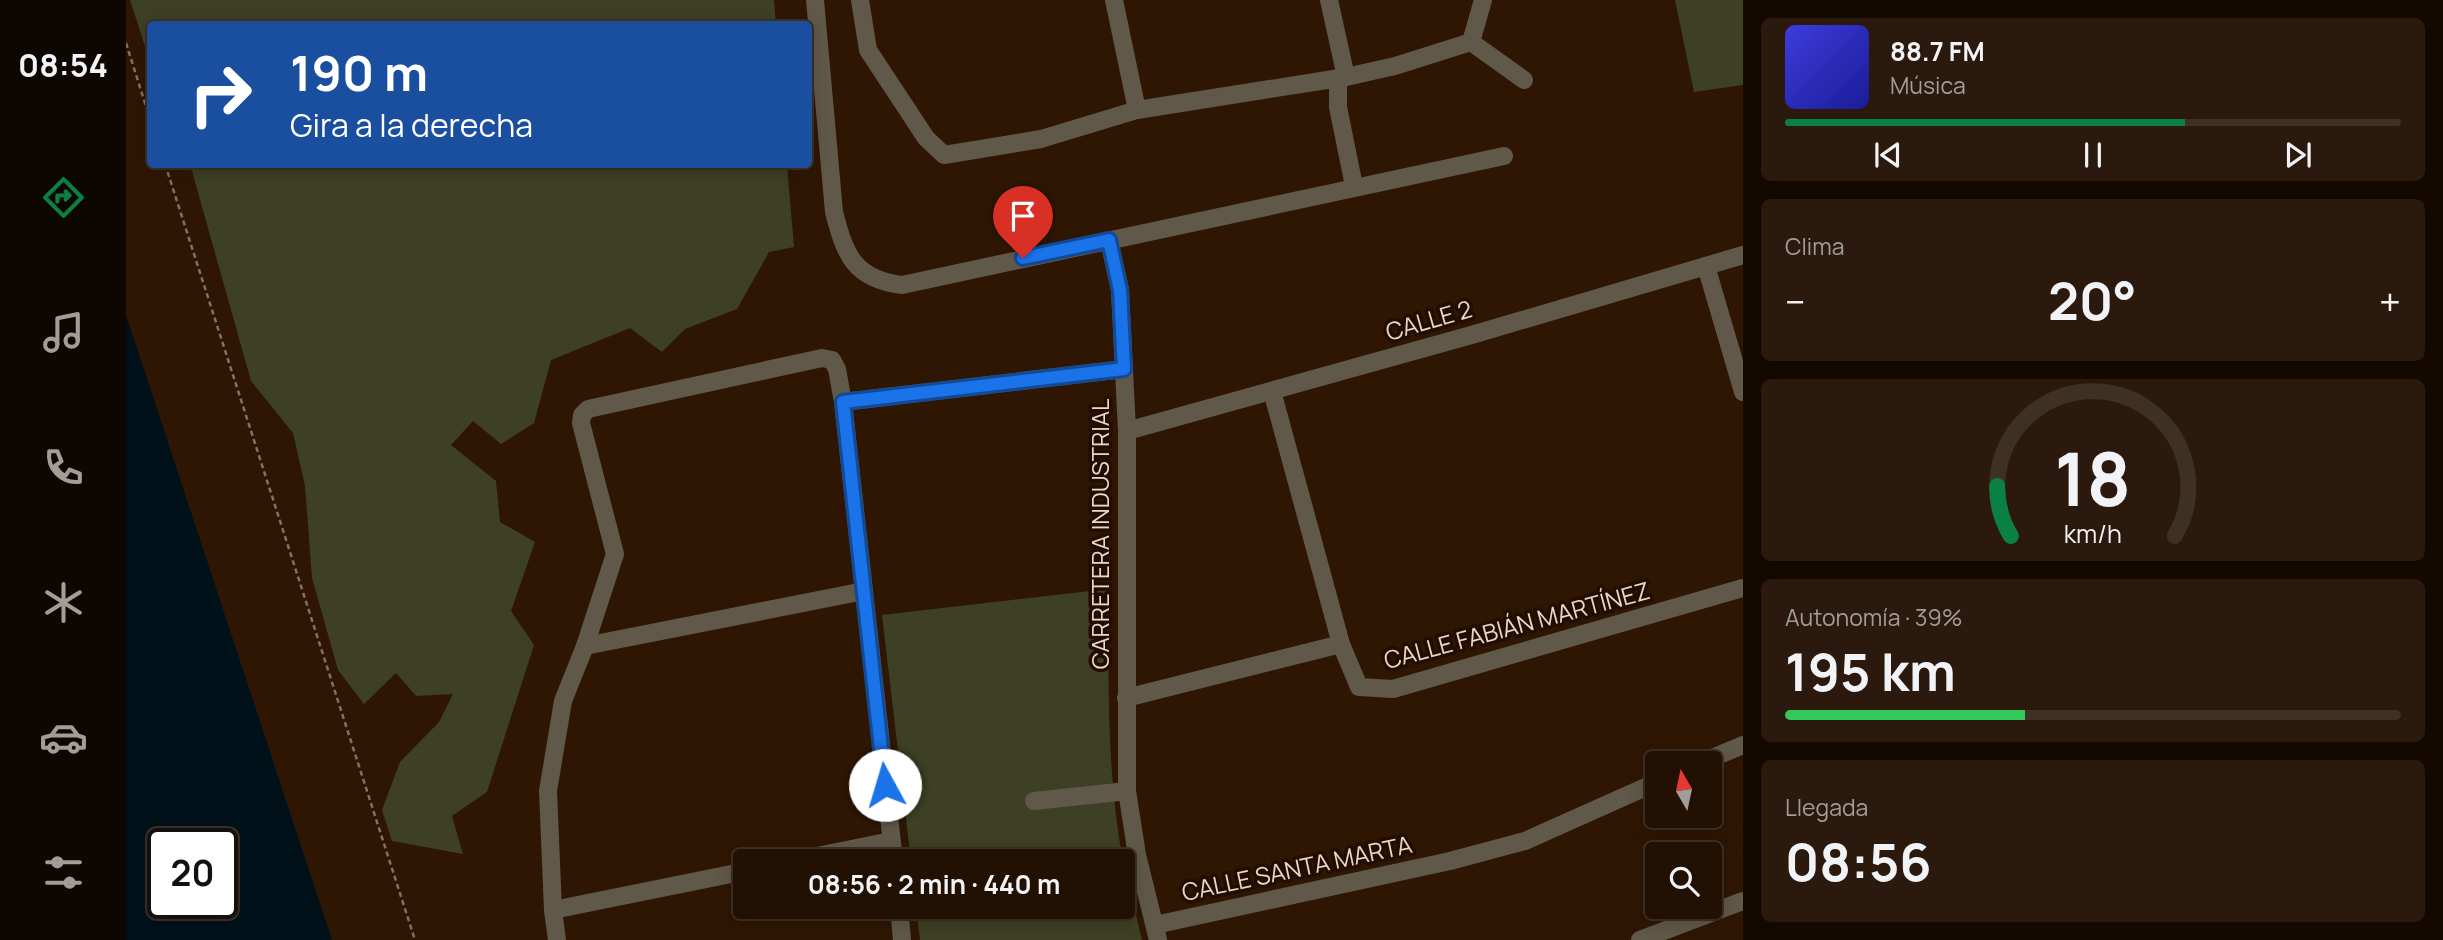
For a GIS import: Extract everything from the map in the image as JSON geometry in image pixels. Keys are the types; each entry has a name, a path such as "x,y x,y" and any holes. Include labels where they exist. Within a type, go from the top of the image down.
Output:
{"street":[{"path":"816,0 834,212 841,240 853,261 870,278 902,285 1504,156"},
{"path":"860,0 868,50 926,138 944,155 1041,139 1137,110 1342,78 1395,66 1471,42"},
{"path":"1114,0 1137,110"},
{"path":"1329,0 1342,78 1338,107 1354,187"},
{"path":"1471,42 1483,0"},
{"path":"1471,42 1524,80"},
{"name":"CARRETERA INDUSTRIAL","path":"1109,240 1120,290 1127,431 1126,792 1137,855 1157,932"},
{"name":"CALLE 2","path":"1127,431 1743,255"},
{"path":"1706,266 1743,392"},
{"path":"557,940 553,910 548,791 563,701 585,646 615,554 581,423 582,415 589,409 822,358 832,360 837,369 843,402 892,849"},
{"path":"843,402 1124,369"},
{"name":"CALLE FABIÁN MARTÍNEZ","path":"1272,391 1342,644 1359,687 1393,689 1743,588"},
{"path":"585,646 863,591"},
{"path":"1126,698 1342,644"},
{"path":"1722,754 1743,745"},
{"name":"CALLE SANTA MARTA","path":"1157,932 1525,841 1645,787"},
{"path":"1034,801 1126,792"},
{"path":"851,849 891,841"},
{"path":"553,910 733,873"},
{"path":"1640,940 1743,901"},
{"path":"900,919 902,940"}],"path":[{"path":"126,43 147,110"},
{"path":"166,168 415,940"}],"green space":[{"path":"130,0 774,0 776,21 147,21 147,53"},
{"path":"1675,0 1743,0 1743,85 1694,92"},
{"path":"191,168 787,168 794,247 769,252 737,309 685,329 662,352 630,328 551,360 534,423 501,444 473,421 451,445 496,481 500,522 535,542 511,611 534,645 487,792 452,816 463,854 392,841 382,810 400,762 439,722 453,694 416,696 396,673 364,704 338,670 312,578 305,486 293,433 251,381"},
{"path":"1108,589 1111,760 1121,849 910,849 882,615"},
{"path":"1135,910 1142,940 920,940 917,919 1135,919"}],"water":[{"path":"126,315 332,940 126,940"}],"route":[{"path":"885,785 843,402 1124,369 1120,290 1109,240 1023,258"}]}
